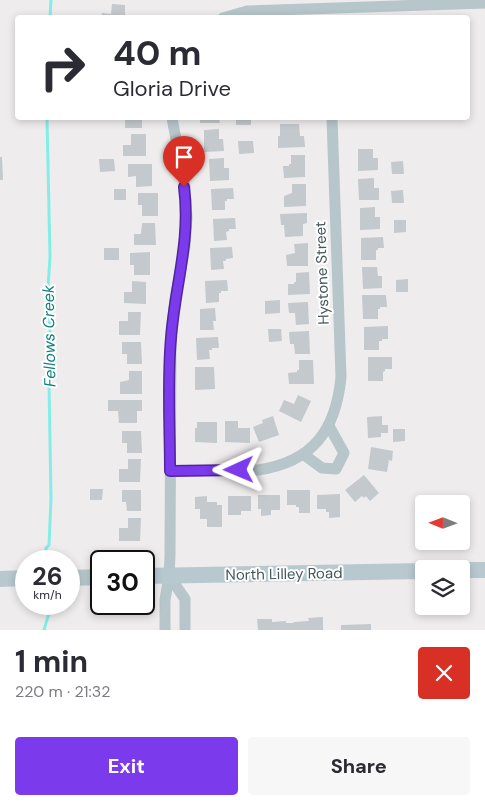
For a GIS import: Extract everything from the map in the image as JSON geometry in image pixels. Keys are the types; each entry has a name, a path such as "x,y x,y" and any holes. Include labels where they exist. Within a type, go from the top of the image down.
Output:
{"street":[{"path":"232,15 247,10 328,13 485,3"},
{"path":"165,630 165,600 169,576 170,339 175,298 185,247 187,218 184,187 172,120"},
{"name":"Hystone Street","path":"170,471 258,470 272,468 303,454 314,444 334,415 339,397 341,377 332,120"},
{"path":"303,454 322,468 336,468 344,452 328,426"},
{"path":"470,570 485,570"},
{"name":"North Lilley Road","path":"155,576 415,571"},
{"path":"169,576 184,599 185,630"},
{"path":"0,579 15,578"}],"building":[{"path":"112,4 125,5 125,15 102,15 102,13 111,14"},
{"path":"125,120 142,120 142,128 125,128"},
{"path":"200,120 219,120 220,123 200,123"},
{"path":"236,120 251,120 251,125 236,125"},
{"path":"280,124 299,124 300,136 304,136 305,147 278,148"},
{"path":"219,129 219,139 223,139 224,151 204,152 204,130"},
{"path":"131,134 146,134 146,156 123,156 123,145 131,145"},
{"path":"238,141 253,141 254,153 239,154"},
{"path":"358,149 373,149 373,158 378,158 378,170 358,171"},
{"path":"291,155 305,155 305,177 284,178 283,166 291,164"},
{"path":"0,157 2,157 3,180 0,180"},
{"path":"224,158 224,168 229,168 229,180 210,181 209,159"},
{"path":"99,159 114,159 115,171 100,172"},
{"path":"403,161 404,174 392,174 391,162"},
{"path":"128,164 152,164 152,186 136,187 136,176 128,177"},
{"path":"374,178 374,188 379,188 379,200 359,200 358,179"},
{"path":"292,184 306,184 306,206 284,207 284,196 292,193"},
{"path":"233,188 234,199 227,199 225,201 225,210 212,210 211,189"},
{"path":"114,189 126,189 126,200 114,200"},
{"path":"403,190 404,203 392,203 391,191"},
{"path":"138,193 158,193 158,216 142,216 142,205 138,205"},
{"path":"375,207 375,217 380,217 380,229 360,230 360,208"},
{"path":"307,213 307,223 303,224 303,236 285,237 284,225 281,225 280,214"},
{"path":"235,218 236,229 229,229 226,232 227,240 214,241 213,219"},
{"path":"394,220 406,220 406,232 394,233"},
{"path":"142,223 155,223 156,245 134,245 134,234 141,234"},
{"path":"383,237 384,248 376,250 376,260 361,260 361,238"},
{"path":"308,243 308,266 287,266 286,255 295,253 294,244"},
{"path":"232,247 233,258 223,261 224,269 211,270 210,248"},
{"path":"104,248 119,248 119,260 104,260"},
{"path":"150,252 150,275 134,275 134,265 130,265 130,253"},
{"path":"362,267 377,267 378,276 382,276 382,288 363,289"},
{"path":"309,272 310,294 288,295 288,284 296,282 296,273"},
{"path":"408,279 408,292 396,292 396,280"},
{"path":"227,280 228,291 221,291 219,293 219,302 206,303 205,281"},
{"path":"132,281 146,282 146,304 124,303 124,292 132,292"},
{"path":"362,295 386,295 387,307 380,307 378,309 378,319 363,319"},
{"path":"280,300 280,313 265,314 265,301"},
{"path":"308,302 309,324 296,325 295,313 289,313 288,303"},
{"path":"215,308 216,321 213,321 214,330 200,330 200,309"},
{"path":"128,312 141,312 140,335 119,335 119,321 128,321"},
{"path":"388,326 388,339 379,341 379,350 364,350 364,327"},
{"path":"268,329 281,329 282,341 269,342"},
{"path":"309,331 310,354 295,354 294,344 290,344 289,332"},
{"path":"218,337 219,348 209,350 210,359 197,360 196,338"},
{"path":"122,342 141,342 142,364 127,364 127,354 122,354"},
{"path":"368,357 392,357 392,369 385,369 383,381 368,381"},
{"path":"299,360 313,360 314,384 289,384 288,373 299,370"},
{"path":"195,367 214,367 215,389 195,390"},
{"path":"129,371 142,371 142,394 120,394 120,382 129,380"},
{"path":"298,395 311,401 301,422 279,411 284,400 294,404"},
{"path":"108,400 142,400 142,411 137,411 137,423 119,423 118,411 108,411"},
{"path":"273,416 279,435 259,442 253,427 263,423 262,420"},
{"path":"382,416 382,425 388,425 388,433 381,433 381,437 368,438 367,417"},
{"path":"225,421 238,421 238,428 250,428 250,443 225,442"},
{"path":"197,422 217,422 217,443 195,442"},
{"path":"393,429 405,429 405,441 393,442"},
{"path":"122,431 141,431 142,453 127,453 127,443 122,443"},
{"path":"371,447 393,451 392,461 389,460 387,472 368,469"},
{"path":"128,459 141,459 140,482 119,482 119,469 128,469"},
{"path":"364,475 379,493 370,501 366,496 364,498 362,496 355,502 345,490"},
{"path":"90,489 103,489 102,500 90,500"},
{"path":"122,490 141,490 141,511 127,511 126,502 122,502"},
{"path":"287,490 310,490 310,513 299,513 299,507 296,507 296,505 287,505"},
{"path":"340,494 340,517 329,518 329,512 326,512 326,509 317,509 317,495"},
{"path":"258,495 280,495 280,510 271,510 271,515 261,516 261,509 258,509"},
{"path":"207,496 207,502 217,502 217,505 222,505 222,527 207,527 207,519 200,519 200,509 195,509 195,497"},
{"path":"228,496 251,496 251,511 241,511 241,515 228,515"},
{"path":"128,518 141,518 140,541 119,541 119,528 128,528"},
{"path":"323,617 323,630 258,630 257,619 272,619 272,622 286,621 286,623 293,623 309,621 308,618"},
{"path":"371,624 371,630 341,630 341,625"}],"waterway":[{"name":"Fellows Creek","path":"50,15 51,0"},
{"name":"Fellows Creek","path":"46,550 49,545 51,499 48,288 50,257 47,120"},
{"name":"Fellows Creek","path":"44,630 48,615"}],"route":[{"path":"184,187 187,218 185,247 175,298 170,339 170,471 239,470"}]}
